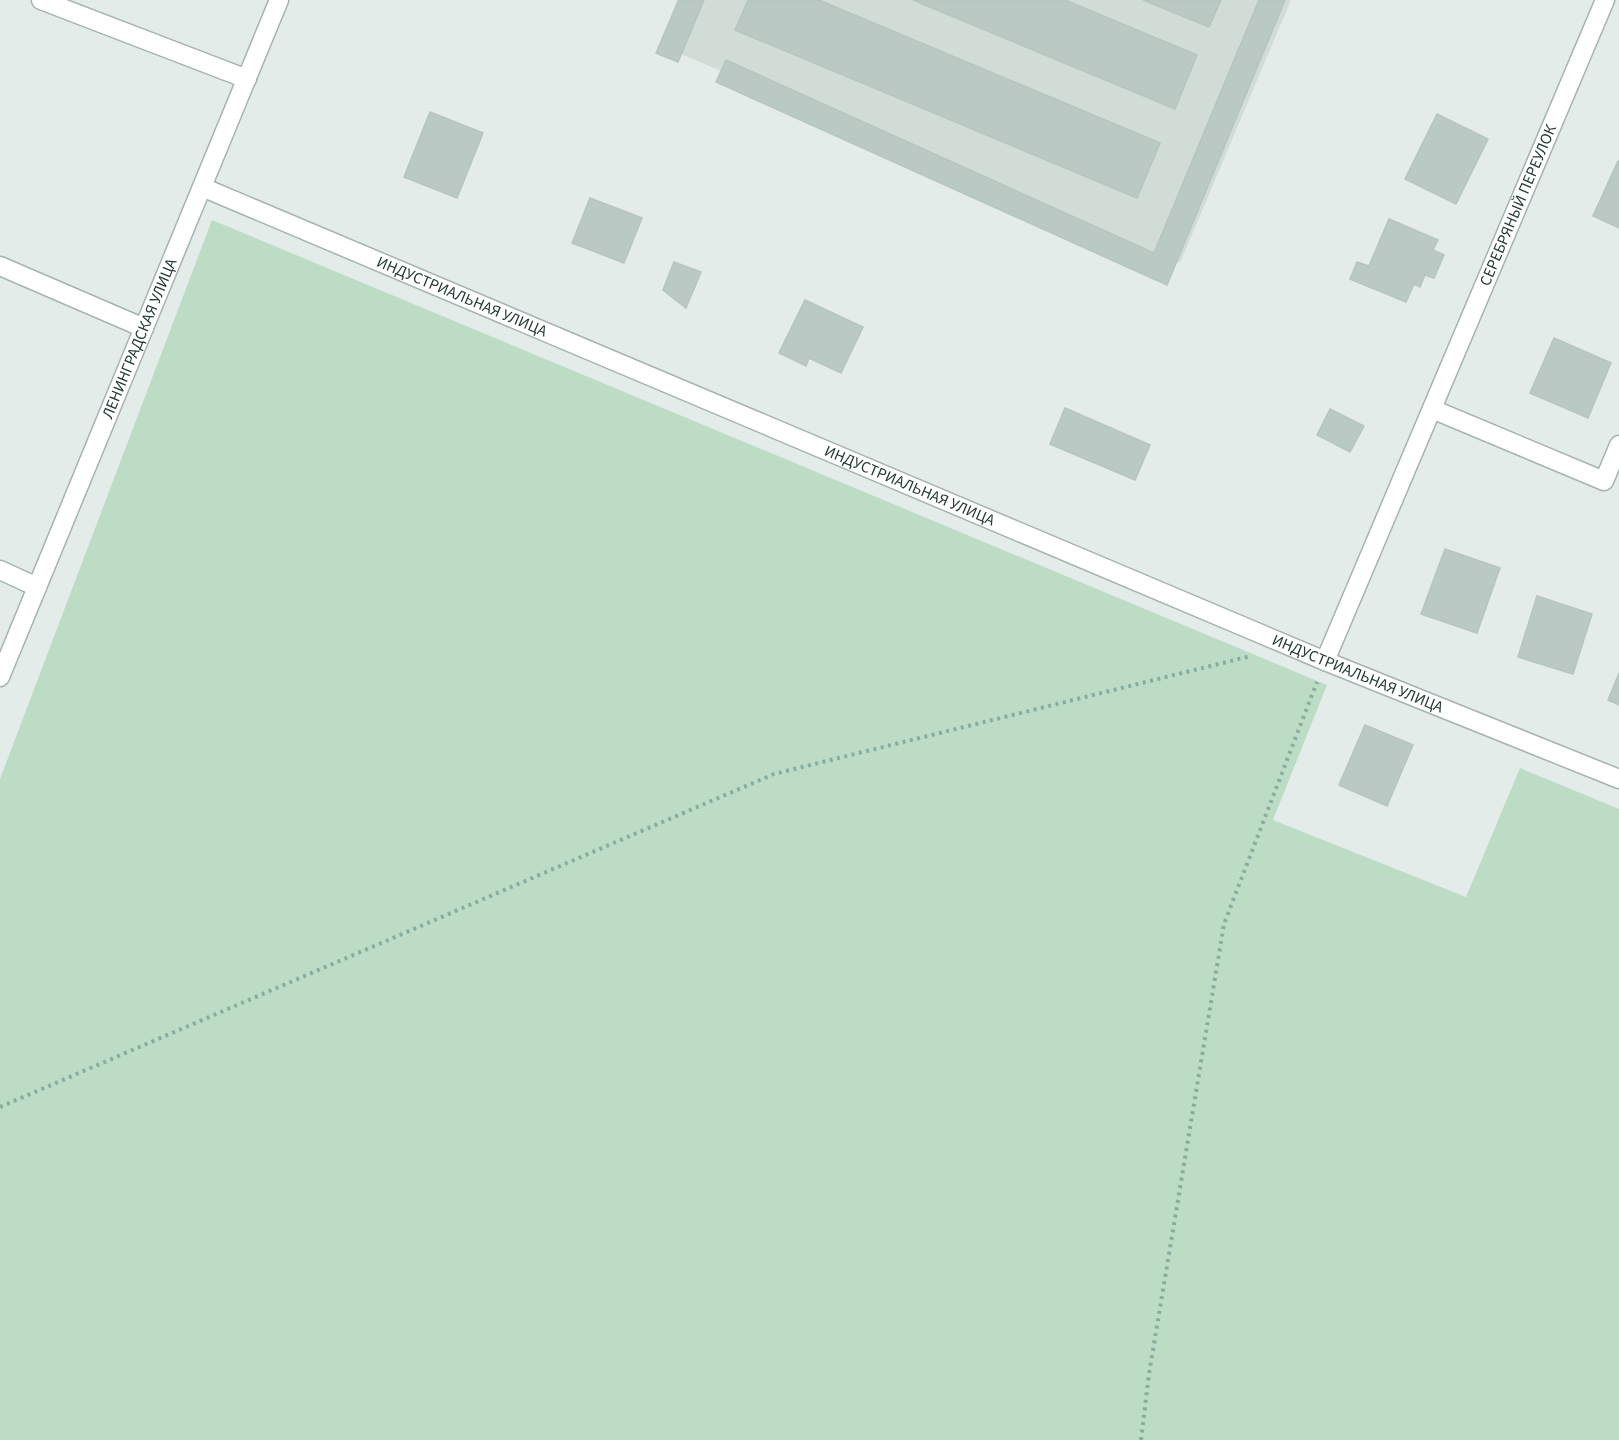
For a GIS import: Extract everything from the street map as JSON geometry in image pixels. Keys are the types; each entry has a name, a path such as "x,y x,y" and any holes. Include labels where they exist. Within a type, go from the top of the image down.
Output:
{"street":[{"path":"41,0 247,79"},
{"name":"ЛЕНИНГРАДСКАЯ УЛИЦА","path":"0,677 279,0"},
{"name":"СЕРЕБРЯНЫЙ ПЕРЕУЛОК","path":"1325,661 1605,0"},
{"name":"ИНДУСТРИАЛЬНАЯ УЛИЦА","path":"202,187 1325,661 1619,779"},
{"path":"0,266 144,328"},
{"path":"1432,409 1604,482 1619,445"},
{"path":"0,570 37,587"}],"path":[{"path":"0,1107 774,774 1291,646"},
{"path":"1141,1440 1151,1363 1224,924 1325,661"}],"shaded area":[{"path":"677,0 1291,0 1180,263 659,45"}],"green space":[{"path":"212,220 1327,685 1273,820 1466,897 1520,768 1619,809 1619,1440 0,1440 0,779"}],"building":[{"path":"679,0 704,0 678,62 656,53"},
{"path":"748,0 819,0 1160,143 1137,198 735,30"},
{"path":"913,0 1065,0 1197,55 1175,109"},
{"path":"1143,0 1221,0 1209,27"},
{"path":"1259,0 1285,0 1167,285 716,82 726,60 1154,253"},
{"path":"430,112 483,133 457,198 404,177"},
{"path":"1437,114 1488,139 1456,204 1405,179"},
{"path":"1619,162 1619,228 1593,216"},
{"path":"590,198 642,218 624,263 572,243"},
{"path":"1389,219 1438,240 1433,250 1444,255 1434,278 1425,275 1420,287 1414,284 1406,302 1350,279 1357,262 1369,266"},
{"path":"674,262 701,272 686,308 663,290"},
{"path":"805,300 863,327 841,373 809,358 806,366 779,353"},
{"path":"1554,338 1611,363 1588,418 1530,393"},
{"path":"1065,408 1150,445 1135,480 1050,444"},
{"path":"1330,409 1364,426 1350,452 1317,435"},
{"path":"1445,549 1500,568 1477,633 1421,614"},
{"path":"1537,596 1592,614 1573,674 1518,657"},
{"path":"1619,673 1619,705 1608,700"},
{"path":"1365,725 1413,745 1387,806 1339,785"}]}
